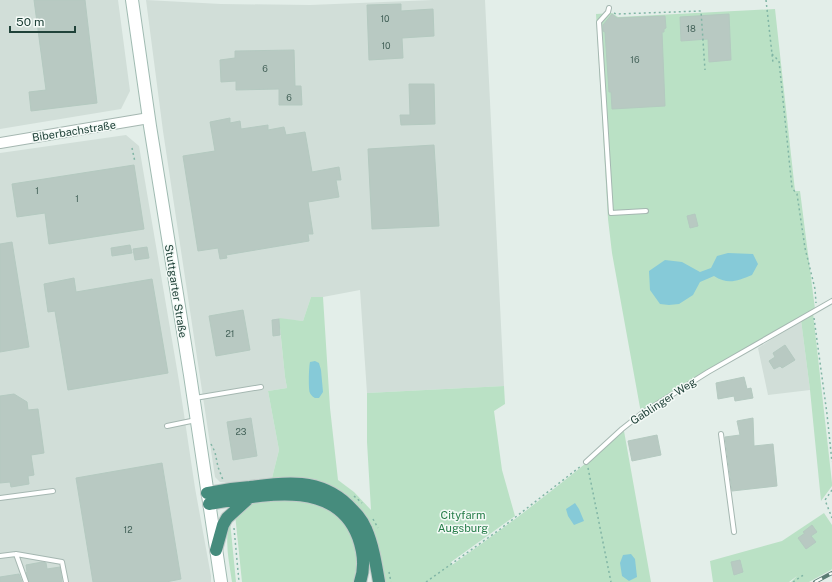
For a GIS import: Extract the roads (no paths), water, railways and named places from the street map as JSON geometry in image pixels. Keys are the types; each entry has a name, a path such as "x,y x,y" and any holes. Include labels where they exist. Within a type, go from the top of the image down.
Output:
{"highway":[{"path":"208,498 282,483 302,483 330,491 358,514 366,528 379,582"},
{"path":"208,498 249,498 290,494 313,497 326,502 343,514 354,528 361,545 363,562 360,582"},
{"path":"216,550 223,525 227,518 249,498"}],"main road":[{"name":"Stuttgarter Straße","path":"132,0 221,582"}],"street":[{"name":"Biberbachstraße","path":"0,143 149,118"}],"lane":[{"path":"609,9 599,22 611,213 646,211"},
{"name":"Gablinger Weg","path":"586,462 641,414 708,372 832,301"},
{"path":"193,398 261,387"},
{"path":"167,426 197,420"},
{"path":"721,434 734,532"},
{"path":"0,498 53,491"},
{"path":"0,556 16,554 62,562 66,582"},
{"path":"16,554 26,582"}],"water":[{"path":"728,253 753,254 758,264 752,275 733,281 719,279 714,276 700,282 693,295 679,304 660,304 650,290 649,271 665,260 682,262 700,272 711,268 717,256"},
{"path":"315,361 319,363 321,370 323,392 319,398 315,398 309,391 310,362"},
{"path":"575,503 584,521 574,525 568,516 566,509"},
{"path":"631,554 635,559 637,577 629,581 622,576 620,563 623,555"}],"railway":[{"path":"815,582 832,573"}],"park label":[{"name":"Cityfarm Augsburg","path":"463,521"}]}
